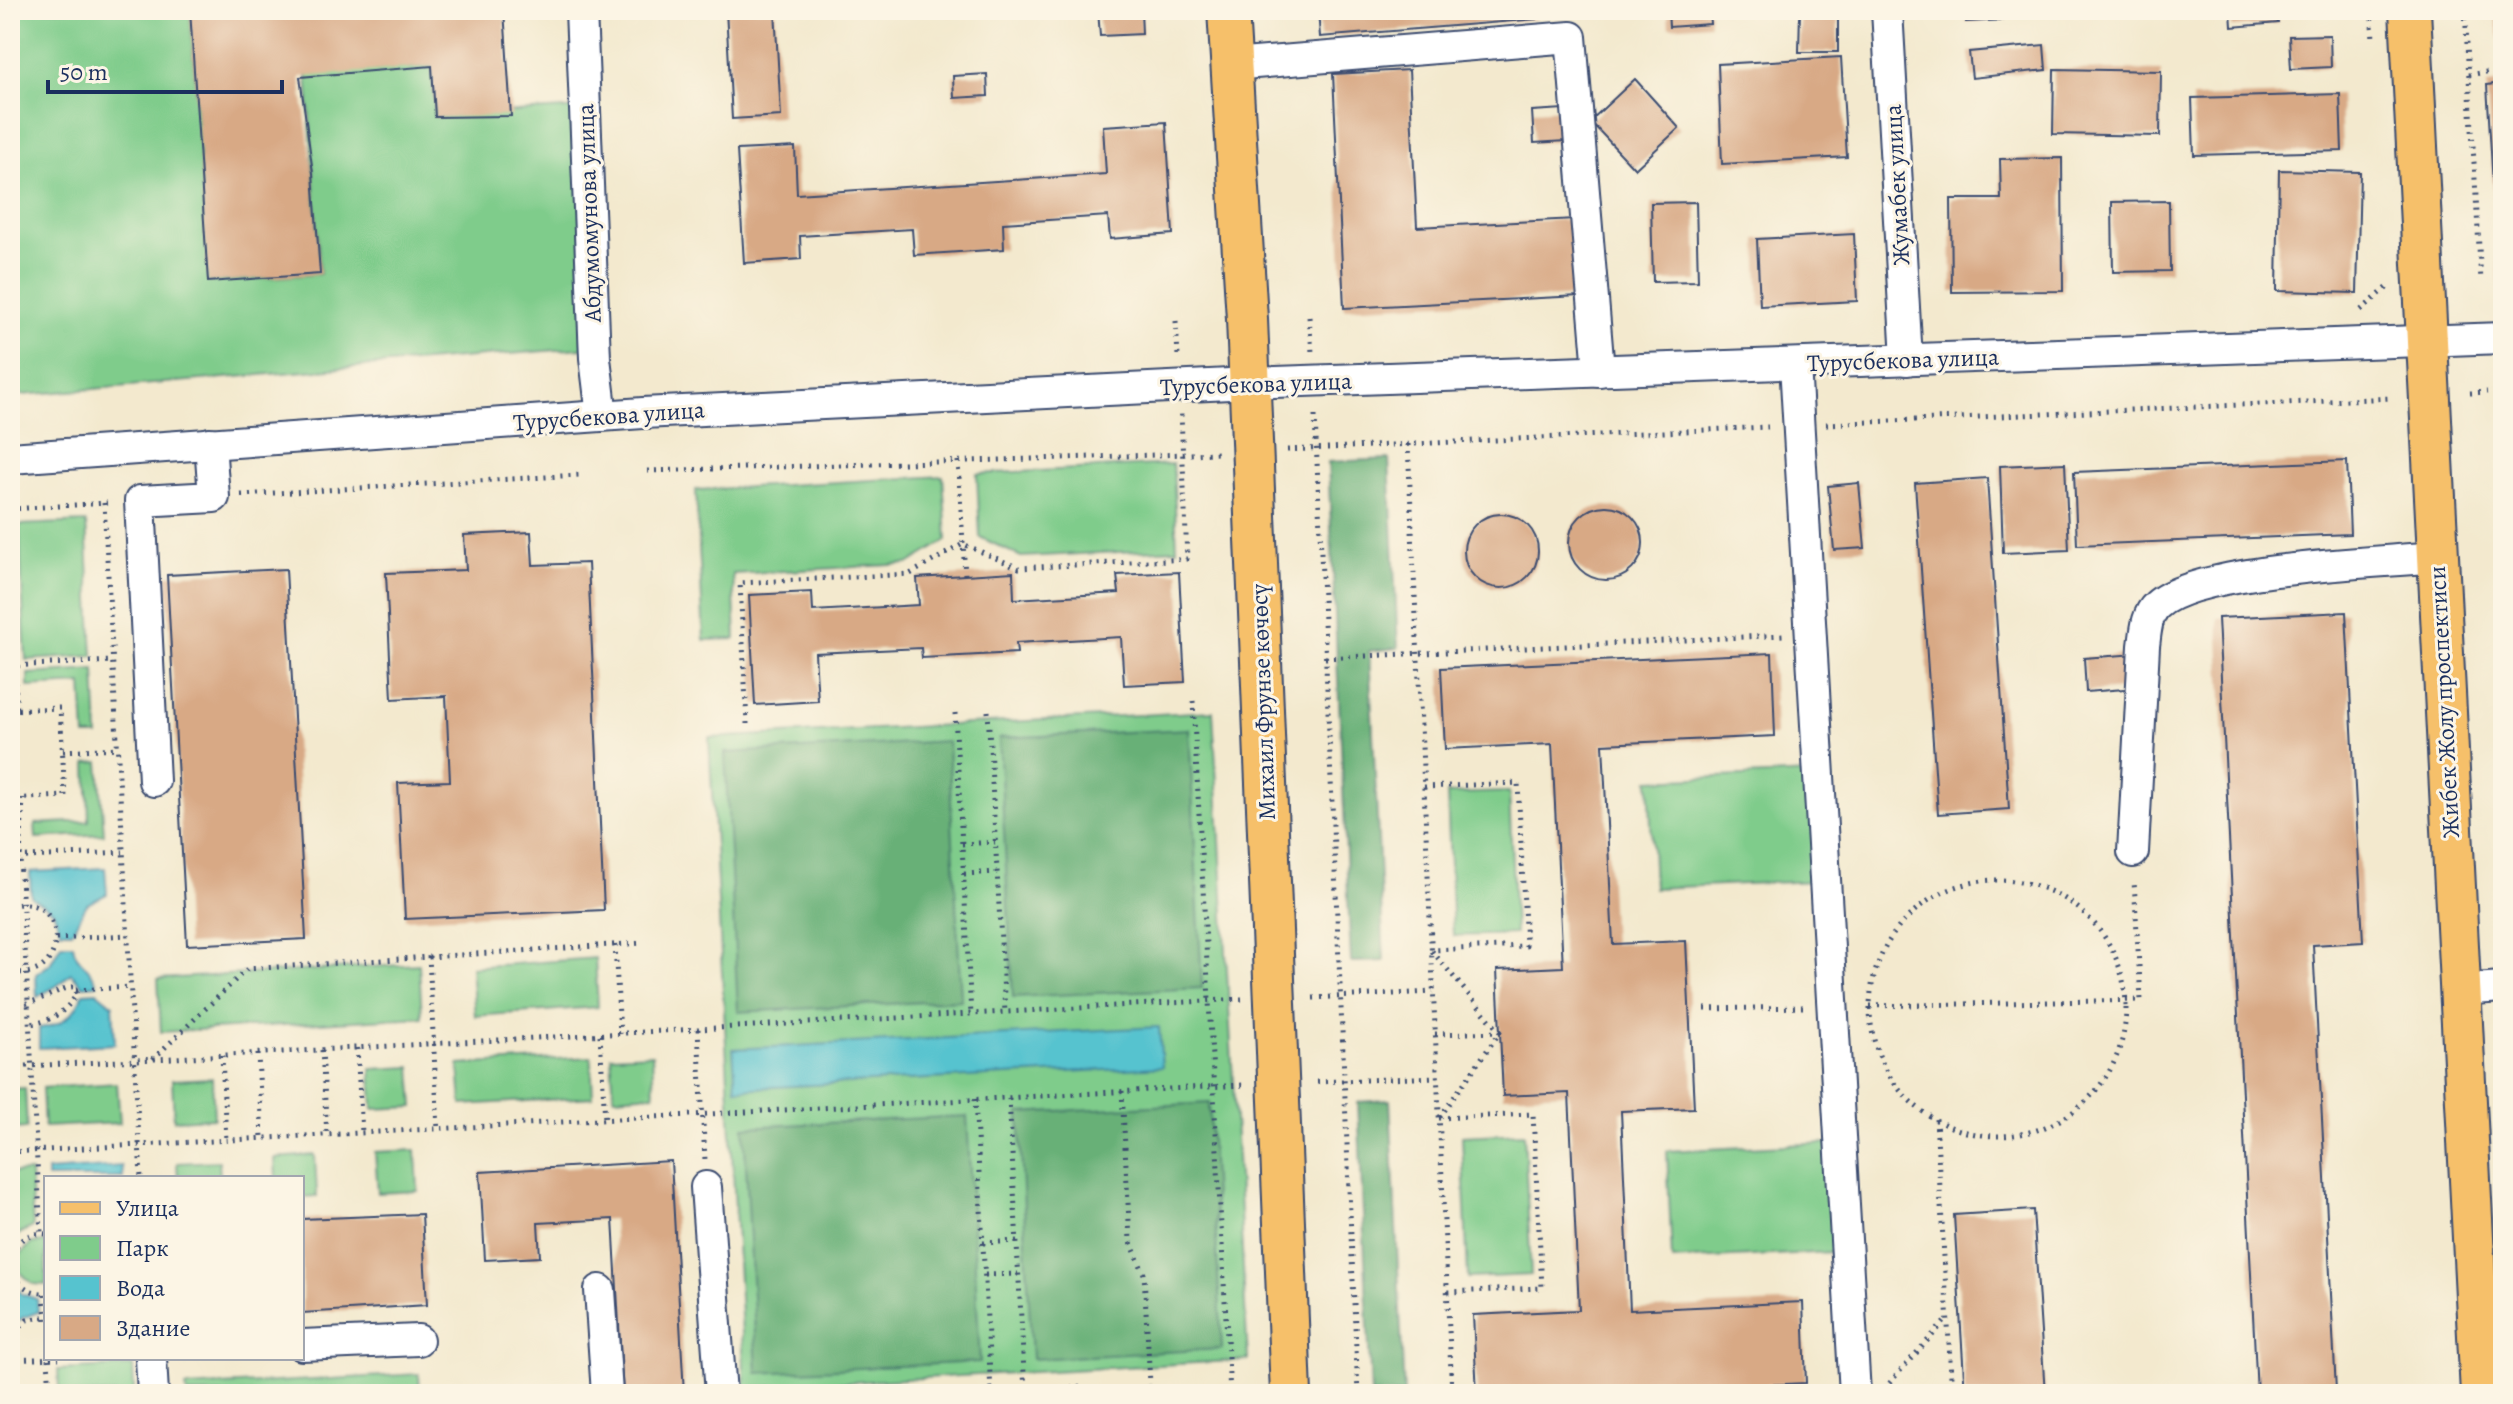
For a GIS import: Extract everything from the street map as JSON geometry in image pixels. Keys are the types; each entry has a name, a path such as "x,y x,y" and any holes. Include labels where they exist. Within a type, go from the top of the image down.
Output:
{"main road":[{"name":"Михаил Фрунзе көчөсү","path":"1228,10 1250,383 1291,1394"},
{"name":"Жибек Жолу проспектиси","path":"2410,10 2481,1394"}],"street":[{"name":"Абдумомунова улица","path":"581,10 595,358 602,416"},
{"name":"Жумабек улица","path":"1887,10 1907,360"},
{"path":"1231,65 1571,37 1599,371"},
{"name":"Турусбекова улица","path":"10,458 602,416 1250,383 2503,338"},
{"path":"1795,364 1855,1394"},
{"path":"154,781 140,501 214,497 210,443"},
{"path":"2133,852 2144,646 2154,607 2172,596 2244,577 2436,557"},
{"path":"2459,990 2503,987"},
{"path":"706,1187 721,1394"},
{"path":"600,1290 607,1394"},
{"path":"304,1345 418,1340"},
{"path":"151,1360 153,1394"}],"path":[{"path":"2465,10 2481,281"},
{"path":"2469,75 2503,69"},
{"path":"2356,310 2365,309 2374,296 2391,285"},
{"path":"1309,317 1312,352"},
{"path":"2470,393 2487,392"},
{"path":"2360,398 2393,396"},
{"path":"1315,416 1358,1394"},
{"path":"963,544 1019,568 1187,559 1182,433"},
{"path":"1408,444 1452,1394"},
{"path":"647,471 1229,452"},
{"path":"958,461 965,575"},
{"path":"214,497 579,475"},
{"path":"10,509 140,501"},
{"path":"104,503 141,1176"},
{"path":"747,724 740,583 910,574 963,544"},
{"path":"10,610 13,710 60,708 65,796 10,799"},
{"path":"1325,658 1810,633"},
{"path":"12,666 113,661"},
{"path":"1193,701 1230,1394"},
{"path":"988,711 1005,1012"},
{"path":"955,713 971,1015"},
{"path":"63,751 118,748"},
{"path":"1424,787 1518,783 1526,946 1431,950"},
{"path":"23,798 20,858 43,1234 22,1239 10,1260 18,1283 25,1289 44,1294"},
{"path":"962,844 995,842"},
{"path":"10,858 123,852"},
{"path":"1705,1009 2141,1000 2133,852"},
{"path":"964,874 997,872"},
{"path":"1984,881 2029,884 2051,892 2080,910 2103,936 2115,956 2125,1000 2121,1043 2102,1082 2072,1113 2053,1124 2012,1136 1969,1133 1936,1119 1912,1103 1885,1069 1872,1027 1870,1006 1879,961 1903,922 1940,894 1984,881"},
{"path":"10,906 23,903 37,907 50,917 56,939 48,961 27,973 10,971"},
{"path":"56,939 128,935"},
{"path":"153,1059 247,969 642,943"},
{"path":"615,945 620,1034"},
{"path":"1431,950 1500,1032"},
{"path":"429,956 438,1129"},
{"path":"10,1005 28,1005 56,994 66,986 76,990 131,987"},
{"path":"29,1024 57,1016 71,1002 76,990"},
{"path":"1313,998 1433,992"},
{"path":"10,1067 1247,999"},
{"path":"698,1029 706,1187"},
{"path":"1435,1034 1500,1032"},
{"path":"1439,1118 1500,1032"},
{"path":"600,1035 605,1120"},
{"path":"357,1048 362,1133"},
{"path":"322,1050 327,1135"},
{"path":"258,1054 262,1138"},
{"path":"222,1055 226,1141"},
{"path":"1317,1082 1437,1077"},
{"path":"10,1152 1251,1084"},
{"path":"1122,1091 1130,1240 1144,1274 1150,1384"},
{"path":"1009,1098 1025,1391"},
{"path":"975,1099 991,1392"},
{"path":"1439,1118 1533,1114 1542,1288 1448,1292"},
{"path":"1936,1119 1952,1394"},
{"path":"983,1243 1017,1241"},
{"path":"985,1275 1018,1274"},
{"path":"10,1338 27,1320 44,1316"},
{"path":"1879,1394 1947,1319"},
{"path":"10,1360 44,1358"},
{"path":"48,1360 50,1394"},
{"path":"10,1374 31,1394"},
{"path":"958,1394 1085,1387"}],"green space":[{"path":"10,10 190,10 209,282 320,274 307,74 432,66 435,117 581,108 592,347 10,396"},
{"path":"1389,459 1398,648 1369,651 1384,961 1351,962 1328,462"},
{"path":"1173,464 1177,549 1021,557 980,537 977,474"},
{"path":"943,476 947,540 908,564 733,574 736,639 704,640 696,490"},
{"path":"86,522 93,656 26,660 19,525"},
{"path":"95,670 98,736 85,736 82,684 28,687 28,674"},
{"path":"1213,711 1248,1360 745,1388 709,738"},
{"path":"1189,729 1202,988 1013,997 999,738"},
{"path":"948,741 961,1000 738,1012 725,753"},
{"path":"99,762 104,834 36,838 35,824 89,821 87,763"},
{"path":"1811,773 1816,881 1654,888 1649,780"},
{"path":"1509,792 1515,934 1453,936 1447,794"},
{"path":"595,958 598,1007 475,1016 471,967"},
{"path":"419,964 422,1017 161,1032 158,979"},
{"path":"652,1054 654,1094 614,1097 611,1056"},
{"path":"591,1057 593,1097 462,1105 459,1065"},
{"path":"411,1067 414,1107 373,1109 371,1069"},
{"path":"212,1078 214,1118 174,1120 172,1080"},
{"path":"117,1083 120,1123 44,1127 42,1088"},
{"path":"25,1088 27,1128 10,1129 10,1089"},
{"path":"1390,1100 1404,1394 1371,1394 1358,1102"},
{"path":"1209,1103 1222,1349 1032,1359 1019,1113"},
{"path":"967,1116 980,1362 757,1373 744,1127"},
{"path":"1524,1133 1531,1275 1468,1278 1462,1136"},
{"path":"1829,1143 1834,1252 1672,1260 1667,1151"},
{"path":"416,1150 418,1191 378,1193 375,1152"},
{"path":"315,1155 317,1196 304,1197 304,1176 276,1176 275,1158"},
{"path":"219,1161 220,1176 178,1176 177,1163"},
{"path":"30,1172 33,1227 19,1234 10,1244 10,1173"},
{"path":"44,1242 44,1285 33,1284 20,1272 20,1255 32,1243"},
{"path":"133,1366 134,1394 71,1394 59,1388 58,1370"},
{"path":"419,1374 420,1394 187,1394 186,1387"}],"water":[{"path":"105,868 107,894 87,904 72,931 61,931 53,911 31,897 30,872"},
{"path":"61,944 73,944 97,985 83,986 71,973 37,997 36,974 50,964"},
{"path":"97,992 113,1005 115,1044 39,1048 39,1028 67,1018 83,993"},
{"path":"1159,1027 1162,1067 736,1089 733,1049"},
{"path":"122,1166 123,1176 47,1176 47,1171"},
{"path":"10,1281 22,1294 37,1299 38,1312 22,1318 10,1329"}],"building":[{"path":"190,10 504,10 511,116 435,117 432,66 300,77 313,173 320,274 208,282"},
{"path":"726,10 775,10 781,116 732,119"},
{"path":"947,10 982,10 983,14 947,16"},
{"path":"1098,10 1141,10 1142,34 1100,36"},
{"path":"1318,10 1536,10 1537,19 1320,37"},
{"path":"1668,10 1709,10 1710,24 1669,27"},
{"path":"1800,10 1838,10 1838,52 1799,52"},
{"path":"1965,10 2003,10 2004,20 1966,22"},
{"path":"2231,10 2276,10 2278,23 2232,27"},
{"path":"2493,10 2503,10 2503,48 2502,48"},
{"path":"2330,35 2331,67 2291,69 2289,36"},
{"path":"2044,45 2046,70 1972,78 1969,52"},
{"path":"1841,57 1847,157 1722,164 1718,64"},
{"path":"2054,69 2161,71 2160,136 2053,134"},
{"path":"1409,70 1417,227 1576,219 1580,296 1344,308 1333,74"},
{"path":"987,74 988,96 954,98 953,76"},
{"path":"1635,79 1679,128 1635,169 1590,121"},
{"path":"2503,83 2503,286 2499,286 2487,85"},
{"path":"2340,94 2342,151 2194,155 2192,98"},
{"path":"1564,109 1566,141 1534,143 1532,111"},
{"path":"1166,122 1173,234 1110,239 1108,216 1003,223 1004,249 914,255 912,229 800,236 801,259 744,263 737,150 795,147 797,194 1106,174 1103,126"},
{"path":"2062,158 2063,291 1952,292 1951,199 2001,199 2000,159"},
{"path":"2279,170 2360,172 2357,293 2277,291"},
{"path":"2169,201 2170,271 2113,272 2112,202"},
{"path":"1696,202 1698,281 1653,282 1651,203"},
{"path":"1854,234 1857,301 1760,306 1757,239"},
{"path":"2347,461 2350,534 2077,545 2074,472"},
{"path":"2065,463 2069,550 2003,553 2000,466"},
{"path":"1987,478 2009,809 1938,814 1915,483"},
{"path":"1859,483 1865,548 1834,550 1828,486"},
{"path":"1606,506 1627,512 1637,522 1643,543 1637,564 1627,574 1606,580 1585,574 1575,564 1569,543 1575,522 1585,512"},
{"path":"1501,514 1522,520 1532,530 1538,551 1532,572 1522,582 1501,588 1480,582 1470,572 1464,551 1470,530 1480,520"},
{"path":"531,532 533,565 588,563 604,910 405,919 398,783 450,781 446,696 392,699 386,573 466,570 464,535"},
{"path":"286,569 306,939 187,945 167,575"},
{"path":"1013,572 1014,599 1119,593 1117,575 1179,572 1185,682 1124,685 1121,637 1016,643 1017,653 922,658 921,648 815,653 818,701 755,705 749,595 812,592 813,611 919,605 917,578"},
{"path":"2346,612 2363,942 2313,945 2336,1391 2257,1394 2218,618"},
{"path":"1772,653 1775,736 1603,744 1613,944 1686,941 1694,1108 1621,1111 1630,1310 1803,1302 1806,1383 1566,1394 1477,1394 1473,1315 1579,1310 1569,1093 1503,1096 1497,970 1563,967 1552,744 1445,749 1441,668"},
{"path":"2136,654 2138,688 2086,692 2084,658"},
{"path":"671,1161 684,1394 623,1394 613,1219 538,1223 540,1257 485,1260 480,1172"},
{"path":"2033,1210 2045,1394 1965,1394 1954,1215"},
{"path":"422,1214 427,1305 304,1313 304,1219"}]}
